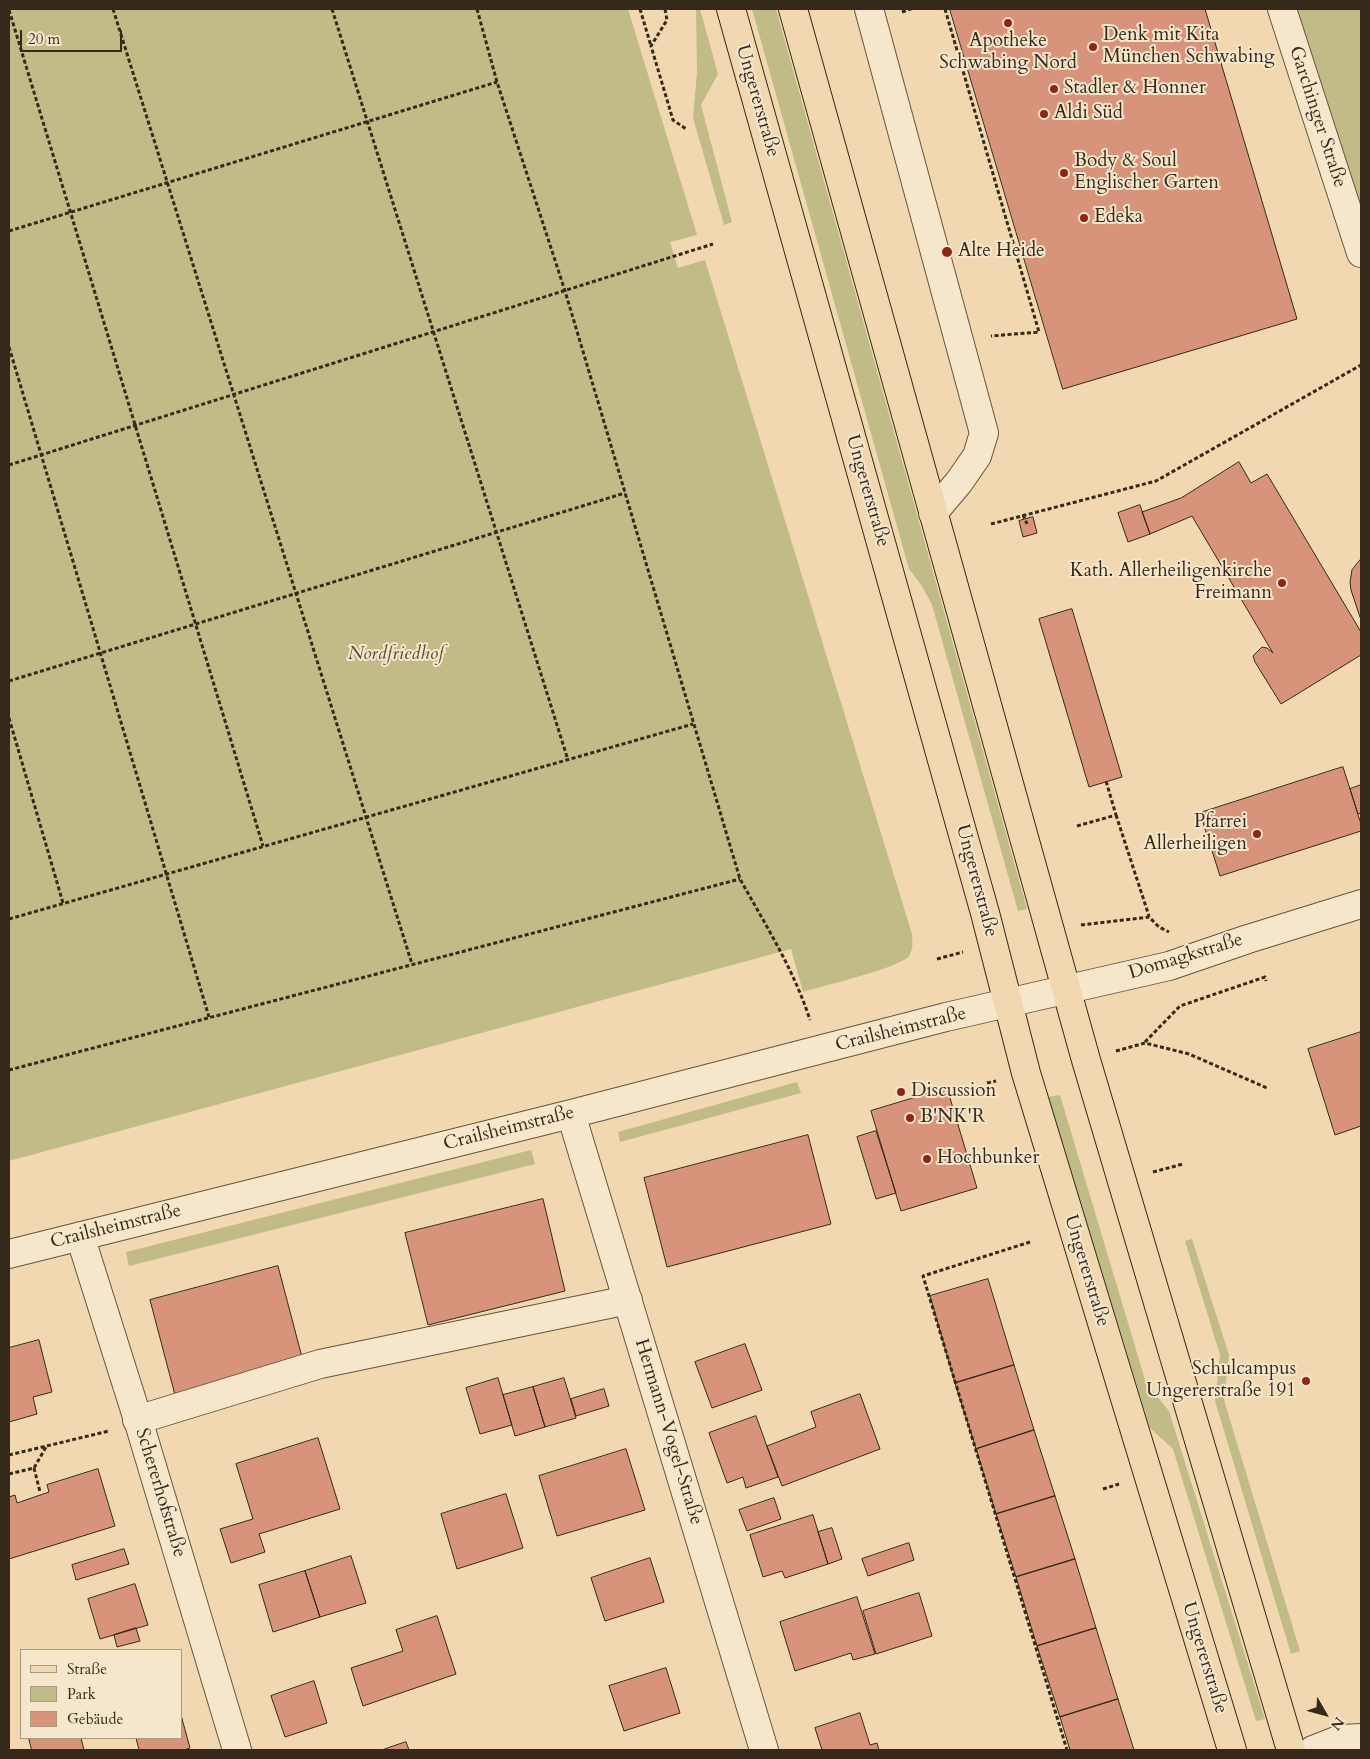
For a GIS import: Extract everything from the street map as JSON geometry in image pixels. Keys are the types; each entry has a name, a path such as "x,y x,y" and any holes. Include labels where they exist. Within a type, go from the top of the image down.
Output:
{"main road":[{"name":"Ungererstraße","path":"731,9 985,913 1026,1073 1232,1750"},
{"path":"793,9 1066,989 1291,1750"}],"street":[{"path":"869,9 984,433 977,456 959,482 933,513"},
{"name":"Garchinger Straße","path":"1282,9 1361,254"},
{"name":"Domagkstraße","path":"1009,1004 1169,966 1361,904"},
{"name":"Crailsheimstraße","path":"9,1254 571,1114 946,1017 1009,1004"},
{"name":"Hermann-Vogel-Straße","path":"571,1114 764,1750"},
{"name":"Schererhofstraße","path":"80,1236 127,1424 238,1750"},
{"path":"127,1424 320,1364 628,1300"},
{"path":"1313,1750 1341,1739 1361,1738"}],"path":[{"path":"9,9 263,846"},
{"path":"113,9 412,964"},
{"path":"332,9 568,760"},
{"path":"477,9 497,82 565,291 740,879 781,953 806,1006 820,1050"},
{"path":"640,9 673,120 686,129"},
{"path":"651,46 667,20 665,9"},
{"path":"945,9 1039,332 985,337"},
{"path":"9,232 497,82"},
{"path":"9,465 713,244"},
{"path":"9,347 209,1018"},
{"path":"991,524 1156,481 1361,365"},
{"path":"9,681 625,492"},
{"path":"1023,515 1027,524"},
{"path":"9,718 63,903"},
{"path":"9,919 693,724"},
{"path":"1106,782 1149,917 1159,927"},
{"path":"1077,826 1116,814"},
{"path":"9,1070 740,879"},
{"path":"1108,921 1149,917"},
{"path":"1266,979 1180,1006 1145,1043 1189,1054 1267,1088"},
{"path":"1152,1172 1183,1164"},
{"path":"1030,1242 922,1276 1067,1750"},
{"path":"9,1454 127,1424"},
{"path":"40,1492 34,1468 46,1446"},
{"path":"9,1474 34,1468"}],"green space":[{"name":"Nordfriedhof","path":"9,9 628,9 697,235 670,242 678,268 705,260 912,934 912,948 909,956 891,966 803,992 791,949 9,1161"},
{"path":"696,9 700,9 718,74 701,105 732,222 724,225 693,118 697,73"},
{"path":"752,9 776,9 1027,909 1018,911 932,605 922,586 909,569"},
{"path":"1292,9 1361,9 1361,222"},
{"path":"797,1082 801,1093 620,1142 618,1132"},
{"path":"1060,1095 1146,1383 1169,1411 1265,1719 1256,1721 1173,1449 1150,1428 1048,1097"},
{"path":"531,1150 535,1164 129,1266 126,1252"},
{"path":"1192,1239 1229,1355 1224,1400 1300,1651 1291,1654 1215,1401 1220,1355 1185,1241"}],"building":[{"path":"950,9 1205,9 1297,319 1063,389"},
{"name":"Kath. Allerheiligenkirche Freimann","path":"1239,462 1251,483 1267,474 1361,632 1361,655 1281,704 1253,656 1262,647 1267,648 1273,653 1192,516 1150,534 1142,512 1181,498"},
{"path":"1140,505 1150,534 1128,542 1118,513"},
{"path":"1033,517 1037,533 1023,537 1019,521"},
{"path":"1361,559 1361,620 1350,582 1352,570"},
{"path":"1072,609 1122,777 1089,787 1039,619"},
{"path":"1343,767 1361,824 1361,831 1220,876 1200,813"},
{"path":"1361,785 1361,813 1358,814 1350,789"},
{"path":"1361,1032 1361,1126 1335,1135 1308,1049"},
{"name":"Hochbunker","path":"947,1088 977,1188 901,1211 871,1111"},
{"path":"876,1131 896,1193 876,1199 857,1137"},
{"path":"808,1135 831,1224 667,1267 644,1178"},
{"path":"543,1199 565,1291 428,1325 405,1233"},
{"path":"278,1266 303,1361 175,1395 150,1300"},
{"path":"988,1279 1014,1365 955,1383 930,1296"},
{"path":"39,1340 52,1392 33,1397 37,1414 9,1422 9,1348"},
{"path":"745,1344 762,1390 712,1408 695,1362"},
{"path":"1014,1365 1034,1430 976,1449 955,1383"},
{"path":"498,1378 512,1425 480,1434 466,1388"},
{"path":"564,1378 576,1418 545,1427 533,1387"},
{"path":"533,1387 545,1427 515,1436 503,1395"},
{"path":"604,1389 609,1406 576,1416 571,1399"},
{"path":"860,1394 880,1449 782,1486 767,1446 816,1427 811,1412"},
{"path":"756,1416 778,1477 746,1488 743,1477 727,1483 709,1433"},
{"path":"1034,1430 1055,1496 996,1514 976,1449"},
{"path":"318,1438 340,1509 259,1534 265,1552 231,1563 220,1529 253,1519 236,1464"},
{"path":"626,1449 645,1510 557,1536 539,1476"},
{"path":"98,1469 115,1526 9,1559 9,1497 15,1495 17,1503 49,1492 47,1485"},
{"path":"506,1494 523,1548 457,1569 441,1514"},
{"path":"1055,1496 1075,1559 1016,1577 996,1514"},
{"path":"774,1498 781,1519 747,1531 739,1510"},
{"path":"813,1515 828,1564 785,1578 782,1571 763,1577 750,1535"},
{"path":"832,1528 842,1559 828,1564 818,1532"},
{"path":"909,1543 914,1560 868,1576 862,1559"},
{"path":"124,1549 129,1564 76,1580 72,1565"},
{"path":"351,1556 366,1603 320,1617 305,1571"},
{"path":"650,1558 664,1602 605,1621 591,1578"},
{"path":"1075,1559 1096,1628 1037,1646 1016,1577"},
{"path":"305,1571 320,1617 273,1632 259,1585"},
{"path":"135,1584 148,1625 100,1639 88,1599"},
{"path":"919,1593 932,1636 876,1654 863,1611"},
{"path":"857,1597 875,1654 853,1660 851,1653 795,1671 780,1622"},
{"path":"437,1616 456,1674 363,1706 351,1668 403,1651 396,1630"},
{"path":"136,1628 140,1641 117,1647 114,1635"},
{"path":"1096,1628 1118,1699 1060,1717 1037,1646"},
{"path":"666,1668 680,1713 624,1731 609,1686"},
{"path":"314,1681 327,1723 285,1737 271,1696"},
{"path":"1118,1699 1134,1750 1070,1750 1060,1717"},
{"path":"860,1713 870,1745 877,1743 879,1750 822,1750 815,1728"},
{"path":"182,1719 190,1748 184,1750 139,1750 136,1739 182,1739"},
{"path":"29,1739 81,1739 84,1750 32,1750"},
{"path":"406,1742 409,1750 382,1750"}],"place":[{"name":"Apotheke Schwabing Nord","path":"1008,23"},
{"name":"Denk mit Kita München Schwabing","path":"1093,47"},
{"name":"Stadler & Honner","path":"1054,89"},
{"name":"Aldi Süd","path":"1044,114"},
{"name":"Body & Soul Englischer Garten","path":"1064,173"},
{"name":"Edeka","path":"1084,218"},
{"name":"Alte Heide","path":"947,252"},
{"name":"Kath. Allerheiligenkirche Freimann","path":"1282,583"},
{"name":"Pfarrei Allerheiligen","path":"1257,834"},
{"name":"Discussion","path":"901,1092"},
{"name":"B'NK'R","path":"910,1118"},
{"name":"Hochbunker","path":"927,1159"},
{"name":"Schulcampus Ungererstraße 191","path":"1306,1381"}]}
